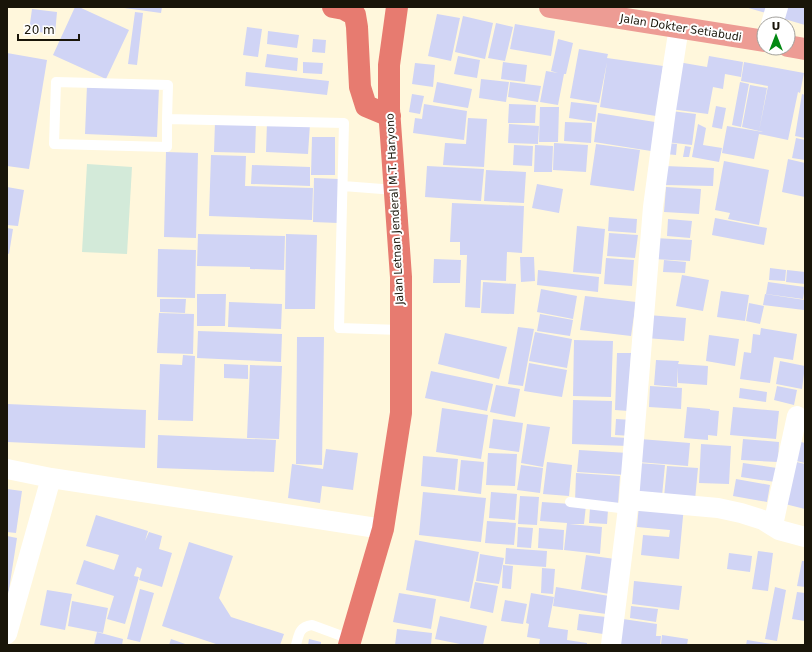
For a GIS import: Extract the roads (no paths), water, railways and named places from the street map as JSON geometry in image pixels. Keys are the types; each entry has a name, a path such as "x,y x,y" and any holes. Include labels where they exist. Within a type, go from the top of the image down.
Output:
{"highway":[{"path":"333,7 344,10 355,16 357,26 360,87 366,106 390,116"},
{"name":"Jalan Letnan Jenderal M.T. Haryono","path":"350,642 383,529 401,413 401,277 390,116 389,65 397,7"}],"main road":[{"name":"Jalan Dokter Setiabudi","path":"550,7 756,40"}],"street":[{"path":"611,645 629,504 654,207 666,110 679,27"},
{"path":"773,525 798,416"},
{"path":"7,469 51,478 383,529"},
{"path":"7,634 51,478"},
{"path":"629,504 718,508 748,515 763,520 779,530 805,537"}],"lane":[{"path":"56,82 168,85 167,119 167,147 54,144 56,82"},
{"path":"167,119 344,123 339,328 401,330"},
{"path":"343,186 395,190"},
{"path":"570,502 629,504"},
{"path":"296,645 300,631 306,626 312,625 350,642"}]}
